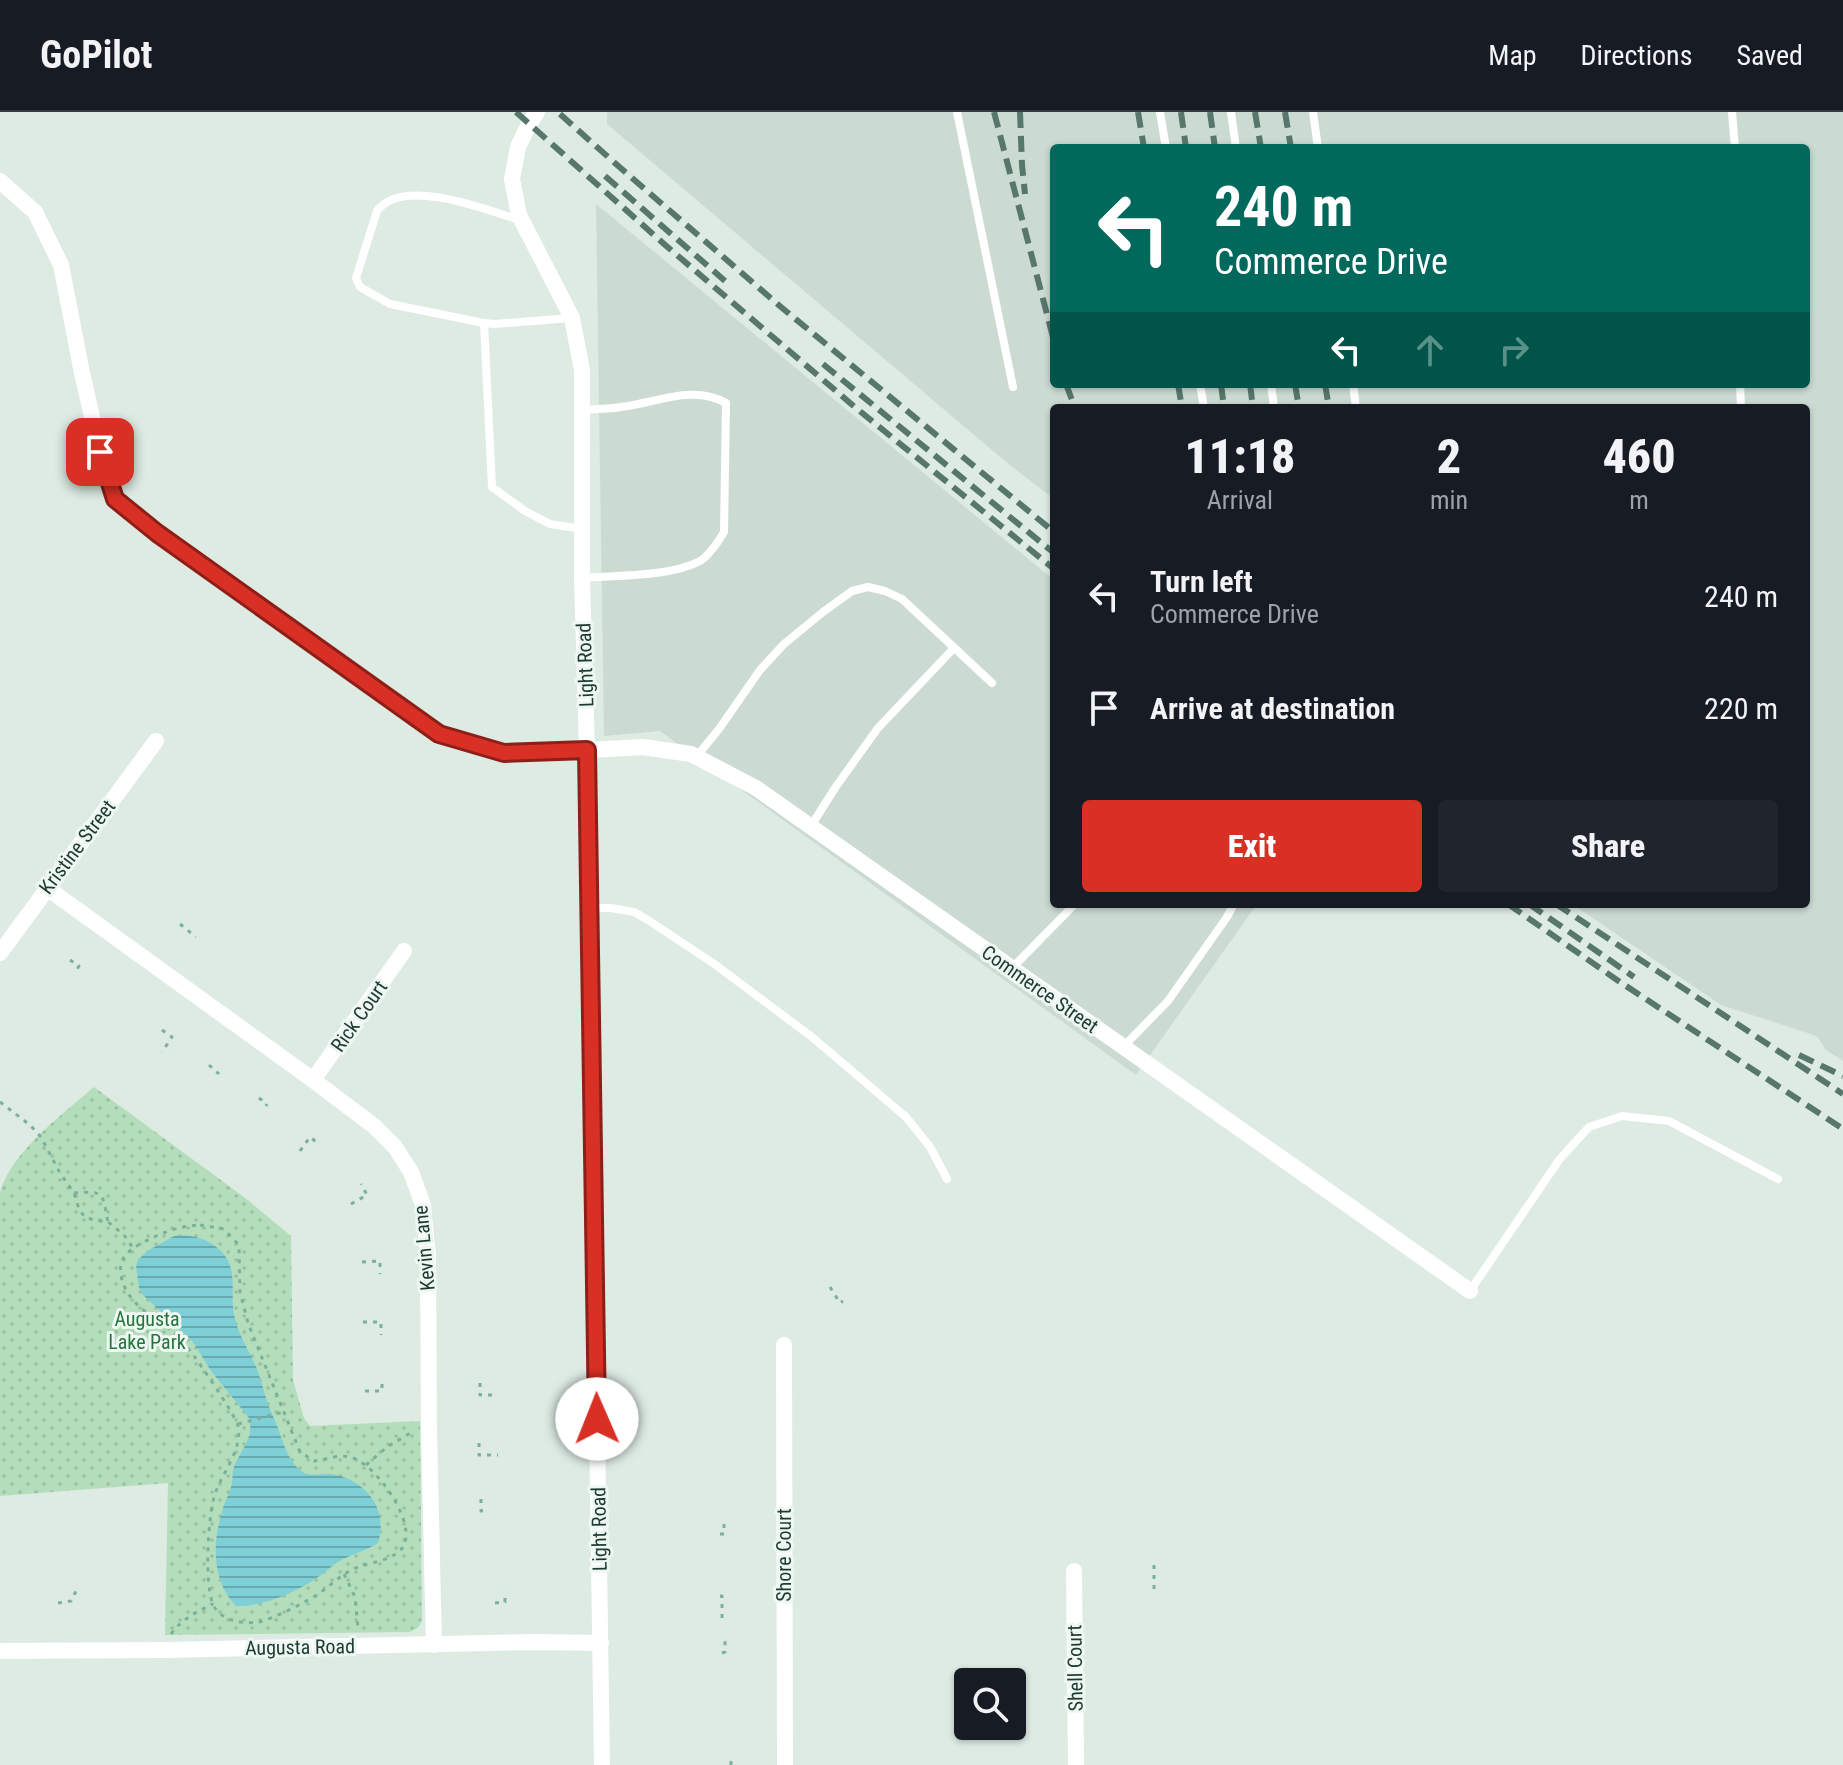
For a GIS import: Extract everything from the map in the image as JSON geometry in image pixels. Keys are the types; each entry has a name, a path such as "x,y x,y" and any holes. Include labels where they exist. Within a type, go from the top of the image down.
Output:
{"street":[{"name":"Light Road","path":"537,112 518,147 512,179 519,215 572,318 582,370 582,578 602,1765"},
{"name":"Commerce Street","path":"0,181 35,212 61,265 85,387 115,499 157,533 439,734 504,753 643,747 691,754 756,788 1470,1291"},
{"name":"Kristine Street","path":"0,953 156,741"},
{"name":"Kevin Lane","path":"47,888 374,1126 395,1147 411,1172 423,1205 428,1256 434,1645"},
{"name":"Rick Court","path":"313,1080 404,951"},
{"name":"Shore Court","path":"784,1345 785,1765"},
{"name":"Shell Court","path":"1074,1571 1076,1765"},
{"name":"Augusta Road","path":"0,1651 601,1643"}],"lane":[{"path":"957,112 1013,387"},
{"path":"1160,112 1165,144"},
{"path":"1231,112 1235,144"},
{"path":"1313,112 1317,144"},
{"path":"1732,112 1735,144"},
{"path":"523,221 454,200 410,196 383,204 377,211 356,278 360,287 390,304 484,323 572,318"},
{"path":"484,323 492,487 525,511 550,524 582,529"},
{"path":"582,410 622,407 675,396 712,395 726,403 724,532 713,548 701,560 668,572 582,578"},
{"path":"696,757 760,670 784,644 852,591 868,587 902,599 992,683"},
{"path":"810,826 878,728 954,648"},
{"path":"589,908 634,912 648,920 713,963 812,1037 906,1117 930,1147 947,1179"},
{"path":"1012,969 1071,908"},
{"path":"1123,1047 1168,1001 1232,908"},
{"path":"1470,1291 1559,1160 1589,1127 1622,1116 1669,1121 1778,1179"}],"path":[{"path":"180,924 196,937"},
{"path":"70,960 79,966 76,971"},
{"path":"162,1030 172,1037 162,1052"},
{"path":"209,1065 219,1074"},
{"path":"259,1098 266,1106"},
{"path":"0,1102 41,1137 84,1216 108,1222 124,1235 133,1248"},
{"path":"300,1151 310,1137 320,1145"},
{"path":"351,1204 367,1195 361,1184"},
{"path":"74,1193 94,1192 101,1195 108,1222"},
{"path":"192,1226 224,1229 232,1236 239,1250 243,1306 283,1412 300,1452 309,1460 351,1457 375,1473 399,1511 405,1543 393,1556 352,1569 317,1594 259,1622 232,1620 217,1611 213,1604 209,1581 209,1524 216,1493 238,1439 238,1424 181,1339 141,1308 124,1288 121,1260 126,1253 164,1232 192,1226"},
{"path":"362,1262 380,1261 380,1274"},
{"path":"830,1287 840,1303 843,1301"},
{"path":"363,1322 381,1322 381,1335"},
{"path":"365,1391 382,1391 382,1379"},
{"path":"480,1383 480,1395 498,1395"},
{"path":"238,1424 283,1412"},
{"path":"366,1465 387,1447 419,1430"},
{"path":"479,1443 479,1455 498,1455"},
{"path":"481,1499 481,1511 488,1511"},
{"path":"720,1534 724,1534 724,1519"},
{"path":"1154,1589 1156,1565"},
{"path":"344,1574 355,1597 358,1632"},
{"path":"58,1603 71,1601 76,1591"},
{"path":"495,1603 505,1602 505,1592"},
{"path":"720,1596 722,1622"},
{"path":"171,1634 191,1615 213,1604"},
{"path":"722,1653 725,1652 725,1639"}],"shaded area":[{"path":"607,112 1843,112 1843,1061 1826,1050 1817,1036 1721,1005 1578,908 1810,908 1810,404 1050,404 1050,496 607,124"},
{"path":"596,204 1050,577 1050,908 1254,908 1136,1075 660,731 604,736"}],"green space":[{"name":"Augusta Lake Park","path":"94,1087 244,1197 291,1236 293,1380 304,1418 310,1426 420,1421 422,1618 416,1629 409,1632 165,1635 168,1483 0,1496 0,1192 6,1177 27,1148"}],"water":[{"path":"181,1235 211,1243 229,1262 237,1326 295,1465 307,1474 330,1474 354,1482 371,1497 380,1518 378,1543 338,1562 300,1588 257,1604 236,1606 222,1586 216,1562 219,1524 233,1470 250,1432 249,1418 211,1371 193,1342 139,1288 138,1260 147,1251"}],"railway":[{"path":"516,112 856,408 1050,566"},
{"path":"994,112 1050,326"},
{"path":"1020,112 1025,194"},
{"path":"1138,112 1143,144"},
{"path":"1181,112 1185,144"},
{"path":"1210,112 1214,144"},
{"path":"1255,112 1260,144"},
{"path":"1285,112 1290,144"},
{"path":"560,114 781,307 1050,529"},
{"path":"605,176 725,281"},
{"path":"823,364 1050,550"},
{"path":"1068,388 1074,404"},
{"path":"1179,388 1181,404"},
{"path":"1222,388 1224,404"},
{"path":"1250,388 1252,404"},
{"path":"1296,388 1298,404"},
{"path":"1326,388 1328,404"},
{"path":"1514,908 1843,1129"},
{"path":"1535,908 1634,977"},
{"path":"1562,908 1843,1094"},
{"path":"1799,1055 1843,1076"}],"route":[{"path":"100,452 115,499 157,533 439,734 504,753 587,750 597,1419"}]}
